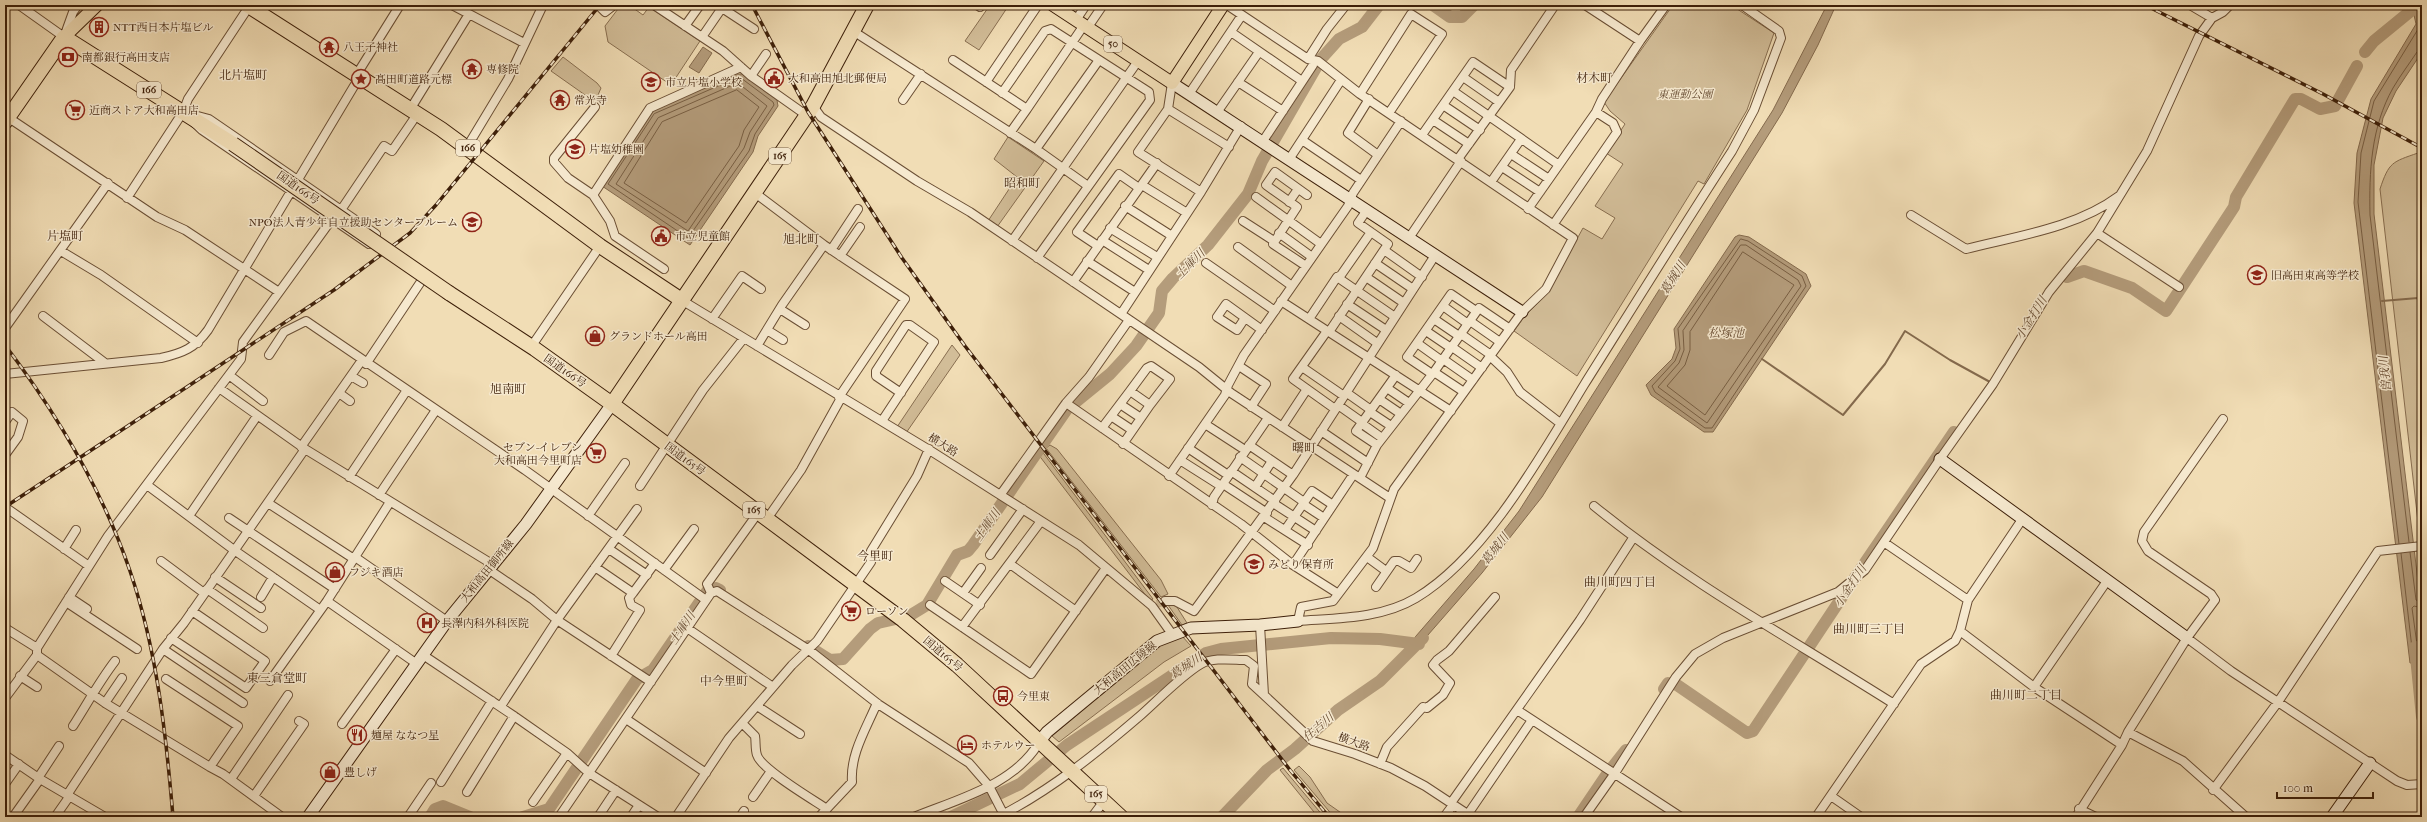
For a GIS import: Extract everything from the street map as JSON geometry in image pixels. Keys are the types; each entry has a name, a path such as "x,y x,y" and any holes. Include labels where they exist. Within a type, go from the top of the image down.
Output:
{"highway":[{"name":"166","path":"248,5 414,111 467,147 600,246 683,301"},
{"name":"165","path":"612,404 810,111 867,5"},
{"name":"国道166号","path":"64,37 233,144 612,404"},
{"path":"6,118 64,37"},
{"name":"国道165号","path":"612,404 900,618 957,665 1121,817"}],"main road":[{"path":"64,37 97,5"},
{"name":"50","path":"1055,5 1172,83"},
{"path":"1223,5 1172,83 1290,158 1409,238 1434,257 1522,312"},
{"name":"大和高田御所線","path":"308,817 447,621 552,490 612,404"},
{"path":"1940,459 2187,638"},
{"name":"大和高田広陵線","path":"1043,744 1047,732 1157,641 1191,628 1260,628 1298,621"},
{"path":"2332,817 2370,763"}],"street":[{"path":"19,5 64,37 73,12 78,5"},
{"path":"127,198 184,112 188,99 248,5"},
{"path":"5,374 161,358 182,354 198,343 292,190 297,179 400,5"},
{"path":"452,5 524,43"},
{"path":"467,147 508,78 543,5"},
{"path":"598,5 605,12 614,5"},
{"path":"654,5 702,37 751,76 821,117 1012,241 1199,367 1251,407 1390,498"},
{"path":"685,26 700,5"},
{"path":"986,82 1038,5"},
{"path":"1083,24 1086,5"},
{"path":"1010,133 1083,24 1103,5"},
{"path":"1228,5 1340,78 1360,94 1460,160 1528,209 1573,238 1546,289 1522,312 1451,411 1404,473 1390,498 1382,528 1367,557 1337,593 1333,601 1329,603 1301,607 1298,621 1353,617 1385,611 1415,598 1434,586 1460,563 1485,535 1560,423 1732,151 1754,110 1781,38 1779,31 1742,5"},
{"path":"1264,142 1312,65 1327,29 1346,5"},
{"path":"1409,238 1469,144 1510,87 1511,70 1555,5"},
{"path":"1585,5 1640,41"},
{"path":"1528,209 1596,112 1602,99 1640,41 1666,5"},
{"path":"2190,5 2212,18"},
{"path":"1584,817 1616,773 1676,677 1695,654 1723,638 1838,592 1865,570 1993,384 2049,292 2097,233 2123,193 2147,151 2199,36 2212,18 2223,12 2230,5"},
{"path":"702,37 723,6 754,29"},
{"path":"341,210 384,146 392,151 469,14"},
{"path":"1360,94 1411,14 1442,34 1389,113"},
{"path":"1189,94 1242,15"},
{"path":"1002,92 1045,31 1051,29 1149,92 1150,100 1037,258"},
{"path":"853,31 1036,149 1088,186"},
{"path":"1231,32 1302,82"},
{"path":"1218,111 1259,52"},
{"path":"751,76 766,54"},
{"path":"953,60 1027,109"},
{"path":"1036,149 1099,60"},
{"path":"1012,241 1127,79 1138,61"},
{"path":"1422,135 1473,62 1510,87"},
{"path":"593,195 650,108 741,67"},
{"path":"903,100 921,74"},
{"path":"1463,77 1499,102"},
{"path":"1290,158 1340,78"},
{"path":"1238,82 1283,111"},
{"path":"1172,83 1168,108 1138,152 1201,192"},
{"path":"1453,91 1559,165"},
{"path":"1369,100 1348,133 1378,155"},
{"path":"1443,106 1480,130"},
{"path":"595,107 554,158 554,162 568,178 593,195 610,221 615,236 664,269"},
{"path":"1168,108 1229,146"},
{"path":"184,112 209,119 376,234 369,244 202,130 184,112"},
{"path":"1553,225 1617,132 1613,123 1596,112"},
{"path":"6,118 156,217 185,230 279,292"},
{"path":"1433,120 1469,144"},
{"path":"1169,476 1225,395 1226,389 1239,366 1262,330 1351,200 1361,180 1401,121"},
{"path":"1121,314 1187,214 1241,126"},
{"path":"1491,182 1521,139"},
{"path":"1302,140 1361,180"},
{"path":"1511,154 1549,179"},
{"path":"1073,282 1125,206 1157,163"},
{"path":"1502,167 1540,192"},
{"path":"1306,266 1272,244 1297,207 1266,185 1275,172 1307,195"},
{"path":"1149,270 1077,232 1119,174 1187,214"},
{"path":"5,328 108,184"},
{"path":"1289,202 1298,189"},
{"path":"559,817 706,600 710,590 707,584 801,470 840,398 905,299 827,248 755,193"},
{"path":"1911,215 1966,249 2071,222 2104,207 2123,193"},
{"path":"1256,197 1321,244"},
{"path":"1125,206 1172,236"},
{"path":"757,346 780,309 858,209"},
{"path":"1367,210 1358,223 1388,244 1348,304 1293,379 1362,423 1382,438"},
{"path":"5,698 37,651 108,536 241,359 243,342 332,219"},
{"path":"1243,220 1274,241"},
{"path":"840,256 860,227"},
{"path":"1110,228 1157,258"},
{"path":"1308,319 1371,232"},
{"path":"1279,233 1312,256"},
{"path":"2097,233 2179,287"},
{"path":"531,347 600,246"},
{"path":"1238,247 1292,286"},
{"path":"1384,250 1422,277"},
{"path":"61,251 101,275 198,343"},
{"path":"404,254 514,330 531,347 508,340 397,263 404,254"},
{"path":"1158,604 1175,601 1194,611 1250,532 1266,515 1434,257"},
{"path":"1087,261 1135,292"},
{"path":"1206,263 1275,311"},
{"path":"1375,263 1413,289"},
{"path":"712,319 742,276 761,289"},
{"path":"1337,277 1395,317"},
{"path":"1366,277 1404,303"},
{"path":"56,817 69,796 69,792 170,638 192,611 268,503 339,393 351,376 364,362 422,280"},
{"path":"1464,392 1407,357 1451,294 1476,311"},
{"name":"横大路","path":"683,301 840,398 929,449 1079,545 1106,568 1158,604 1172,634"},
{"path":"1281,301 1420,389 1451,411"},
{"path":"1348,304 1386,330"},
{"path":"1442,306 1500,342"},
{"path":"1293,565 1308,545 1333,505 1368,463 1377,445 1443,360 1476,311 1479,308 1510,329"},
{"path":"780,309 805,325"},
{"path":"43,316 105,363"},
{"path":"1339,316 1377,343"},
{"path":"1245,318 1262,330"},
{"path":"1434,319 1491,356 1507,372 1520,392 1560,423"},
{"path":"1004,496 1129,320"},
{"path":"269,355 284,332 306,321 552,490 706,600"},
{"path":"882,421 901,393 934,342 910,325 906,325 876,371 876,376 901,393"},
{"path":"767,330 783,340"},
{"path":"1426,331 1482,368"},
{"path":"640,486 703,390 744,338"},
{"path":"1417,343 1473,380"},
{"path":"1102,428 1147,368 1151,366 1170,379 1123,444"},
{"path":"1239,366 1266,384 1251,407"},
{"path":"1302,367 1391,426"},
{"path":"229,375 262,401"},
{"path":"1377,445 1356,431 1396,375"},
{"path":"351,376 363,383"},
{"path":"219,388 303,448 490,567 557,620 651,682"},
{"path":"1387,388 1409,403"},
{"path":"1282,427 1307,389"},
{"path":"349,477 407,390"},
{"path":"1130,391 1150,405"},
{"path":"339,393 350,401"},
{"path":"1379,399 1401,414"},
{"path":"1120,404 1141,418"},
{"path":"1069,405 1169,476 1212,504 1293,565 1337,593"},
{"path":"378,495 436,410"},
{"path":"5,422 12,412 23,421 18,437 5,455"},
{"path":"189,516 257,416"},
{"path":"1111,416 1132,430"},
{"path":"1212,504 1222,485 1268,418"},
{"path":"2076,817 2079,809 2122,745 2128,732 2187,638 2215,600 2211,594 2148,551 2142,541 2144,532 2223,419"},
{"path":"1205,424 1272,461 1293,475"},
{"path":"1321,431 1368,463"},
{"path":"1188,448 1254,487 1294,517 1316,531"},
{"path":"676,817 729,738 773,687 808,650 856,584 871,562 871,551 917,476 929,449"},
{"path":"1240,458 1324,518"},
{"path":"1180,460 1222,485 1308,545"},
{"path":"1254,487 1272,461"},
{"path":"588,516 625,463"},
{"path":"147,485 234,550 319,609"},
{"path":"1285,530 1312,491 1333,505"},
{"path":"270,681 319,609 327,601 390,502"},
{"path":"268,503 354,558 447,621"},
{"path":"1594,506 1633,538 1761,624 1807,650 1894,704"},
{"path":"5,507 89,566"},
{"path":"500,706 557,620 637,509"},
{"path":"990,555 1023,509"},
{"path":"229,518 335,588"},
{"path":"1816,817 1921,664 1955,641 1960,631 1968,600 2023,518"},
{"path":"962,627 1042,521"},
{"path":"664,570 694,529"},
{"path":"64,548 76,530"},
{"path":"1444,817 1580,620 1633,538"},
{"path":"1885,542 1968,600"},
{"path":"2213,790 2278,702 2378,551 2422,546"},
{"path":"609,549 647,575"},
{"path":"1367,557 1386,571"},
{"path":"1376,587 1394,561 1400,561 1411,568 1417,559"},
{"path":"161,561 263,628"},
{"path":"611,656 640,610 632,605 629,598 647,575 654,563"},
{"path":"1010,564 1076,611"},
{"path":"595,567 633,593"},
{"path":"963,593 981,568"},
{"path":"930,605 1031,674 1106,568"},
{"path":"261,597 274,577"},
{"path":"215,578 261,608"},
{"path":"945,581 980,605"},
{"path":"2034,687 2107,581"},
{"path":"710,590 717,591 725,595 808,650 877,703 969,763 990,788 1001,816 1036,796 1069,768"},
{"path":"1380,764 1387,747 1423,707 1427,708 1443,695 1450,684 1434,668 1437,660 1449,651 1495,597"},
{"path":"68,600 118,631"},
{"path":"68,600 137,649"},
{"path":"327,601 396,649 420,660 500,706 567,753 589,773 658,817"},
{"path":"170,638 246,688 265,660 192,611"},
{"path":"5,628 121,714 166,738 210,768 230,779 282,817"},
{"path":"687,628 773,687"},
{"path":"1260,628 1264,695"},
{"path":"1960,631 2034,687 2122,745"},
{"path":"2187,638 2278,702 2397,781 2412,785 2422,784"},
{"path":"163,649 243,703"},
{"path":"342,724 396,649"},
{"name":"横大路","path":"1069,768 1136,720 1202,663 1217,660 1246,660 1254,666 1252,684 1313,741 1380,764 1425,786 1470,816"},
{"path":"73,726 94,690 115,661"},
{"path":"20,676 37,687"},
{"path":"105,703 122,678"},
{"path":"166,679 238,726 210,768"},
{"path":"230,779 288,695"},
{"path":"441,782 492,701"},
{"path":"819,817 852,782 854,756 877,703"},
{"path":"757,706 800,734"},
{"path":"1518,710 1681,817"},
{"path":"467,792 514,716"},
{"path":"626,719 706,773"},
{"path":"1470,816 1532,720"},
{"path":"254,796 304,724 299,721"},
{"path":"742,723 755,736 757,754 771,771 827,809"},
{"path":"2128,732 2183,761 2213,790 2246,817"},
{"path":"914,817 990,788 1028,759 1043,744"},
{"path":"13,817 59,746"},
{"path":"532,802 567,753"},
{"path":"5,755 39,778 105,817"},
{"path":"5,784 19,764"},
{"path":"753,797 771,771"},
{"path":"408,817 431,784"},
{"path":"598,817 616,790"},
{"path":"1831,796 1861,817"},
{"path":"1092,817 1104,801"},
{"path":"631,817 639,805"},
{"path":"2079,809 2096,817"}],"green space":[{"path":"621,5 629,5 643,15 649,7 700,41 671,85 608,42 605,26"},
{"path":"990,5 1009,5 979,50 965,41"},
{"name":"東運動公園","path":"1673,5 1731,5 1774,33 1747,110 1704,184 1698,181 1577,376 1514,331 1524,317 1547,294 1583,228 1602,239 1615,218 1595,206 1623,164 1606,153 1625,124 1610,111 1604,102"},
{"path":"563,57 597,83 601,88 595,102 551,71"},
{"path":"1008,137 1044,161 997,227 988,221 1017,177 994,159"},
{"path":"2418,153 2422,157 2422,557 2380,189 2386,173 2393,164"},
{"path":"952,345 960,355 906,433 897,427"},
{"path":"1050,445 1057,449 1161,580 1168,594 1161,597 1046,448"},
{"path":"1041,450 1153,599 1150,601 1038,454"},
{"path":"1175,604 1187,623 1182,625 1168,605"},
{"path":"1182,636 1191,646 1164,662 1059,742 1052,736 1161,645"},
{"path":"1299,766 1310,777 1327,803 1347,817 1334,817 1294,770"},
{"path":"1283,768 1324,817 1318,817 1280,770"}],"water":[{"path":"1827,5 1836,5 1818,45 1782,113 1542,497 1482,573 1414,651 1409,647 1416,636 1474,569 1519,511 1773,110"},
{"path":"2411,5 2422,5 2422,52 2396,91 2383,118 2374,165 2374,214 2422,615 2422,662 2410,663 2354,203 2357,153 2371,99 2416,24 2414,15 2407,9"},
{"path":"703,47 712,53 699,73 689,67"},
{"path":"736,74 742,74 777,100 778,106 758,136 753,152 690,245 602,186 651,112 657,107"},
{"name":"松塚池","path":"1739,235 1749,237 1806,274 1811,286 1713,432 1704,432 1651,395 1646,385 1672,359 1676,348 1674,329 1735,237"}],"waterway":[{"name":"土庫川","path":"808,646 830,660 843,659 870,629 878,623 909,616 927,605 957,555 968,551 973,545 1067,409 1110,374 1136,346 1159,313 1162,291 1173,278 1208,245 1248,194 1262,161 1321,59 1339,39 1362,27 1379,5"},
{"name":"土庫川","path":"1433,5 1450,17 1462,17 1474,5"},
{"name":"小金打川","path":"2365,52 2374,41 2418,5"},
{"name":"小金打川","path":"2067,277 2084,271 2132,288 2166,311 2234,207 2236,197 2295,99 2301,99 2320,109 2335,106 2357,66"},
{"path":"2422,298 2418,298 2422,328"},
{"path":"2382,301 2418,298"},
{"path":"1762,359 1843,415 1885,364 1905,331 1950,360 1990,382"},
{"name":"小金打川","path":"1664,689 1668,683 1677,685 1747,733 1753,731 1954,432"},
{"name":"土庫川","path":"523,817 549,809 637,679 653,670 708,590 716,588 720,590"},
{"name":"葛城川","path":"951,817 1020,784 1067,745 1206,653 1221,649 1331,638 1380,639 1419,644"},
{"name":"住吉川","path":"1222,817 1267,770 1295,749 1338,710 1380,681 1423,638"},
{"name":"曽我川","path":"2415,647 2422,717"},
{"name":"小金打川","path":"1578,817 1607,774 1626,750"},
{"name":"土庫川","path":"430,817 435,809 443,806 470,817"}],"tunnel":[{"path":"1157,604 1165,601"}],"railway":[{"path":"5,507 334,290 410,233 436,205 600,5"},
{"path":"752,5 808,112 902,258 965,346 1290,770 1329,817"},
{"path":"2145,5 2323,94 2422,148"},
{"path":"5,345 43,398 76,453 106,511 130,571 154,662 167,755 173,817"}],"place":[{"name":"NTT西日本片塩ビル","path":"99,27"},
{"name":"八王子神社","path":"329,47"},
{"name":"南都銀行高田支店","path":"68,57"},
{"name":"専修院","path":"472,69"},
{"name":"大和高田旭北郵便局","path":"774,78"},
{"name":"髙田町道路元標","path":"361,79"},
{"name":"市立片塩小学校","path":"651,82"},
{"name":"常光寺","path":"560,100"},
{"name":"近商ストア大和高田店","path":"75,110"},
{"name":"片塩幼稚園","path":"575,149"},
{"name":"NPO法人青少年自立援助センターブルーム","path":"472,222"},
{"name":"市立児童館","path":"661,236"},
{"name":"旧高田東高等学校","path":"2257,275"},
{"name":"グランドホール高田","path":"595,336"},
{"name":"セブン-イレブン 大和高田今里町店","path":"596,453"},
{"name":"みどり保育所","path":"1254,564"},
{"name":"フジキ酒店","path":"335,572"},
{"name":"ローソン","path":"851,611"},
{"name":"長澤内科外科医院","path":"427,623"},
{"name":"今里東","path":"1003,696"},
{"name":"麺屋 ななつ星","path":"357,735"},
{"name":"ホテルウー","path":"967,745"},
{"name":"豊しげ","path":"330,772"}],"district":[{"name":"北片塩町","path":"243,75"},
{"name":"材木町","path":"1594,78"},
{"name":"昭和町","path":"1022,183"},
{"name":"片塩町","path":"65,236"},
{"name":"旭北町","path":"801,239"},
{"name":"旭南町","path":"508,389"},
{"name":"曙町","path":"1304,448"},
{"name":"今里町","path":"875,556"},
{"name":"曲川町四丁目","path":"1620,582"},
{"name":"曲川町三丁目","path":"1869,629"},
{"name":"東三倉堂町","path":"277,678"},
{"name":"中今里町","path":"724,681"},
{"name":"曲川町二丁目","path":"2026,695"}]}
